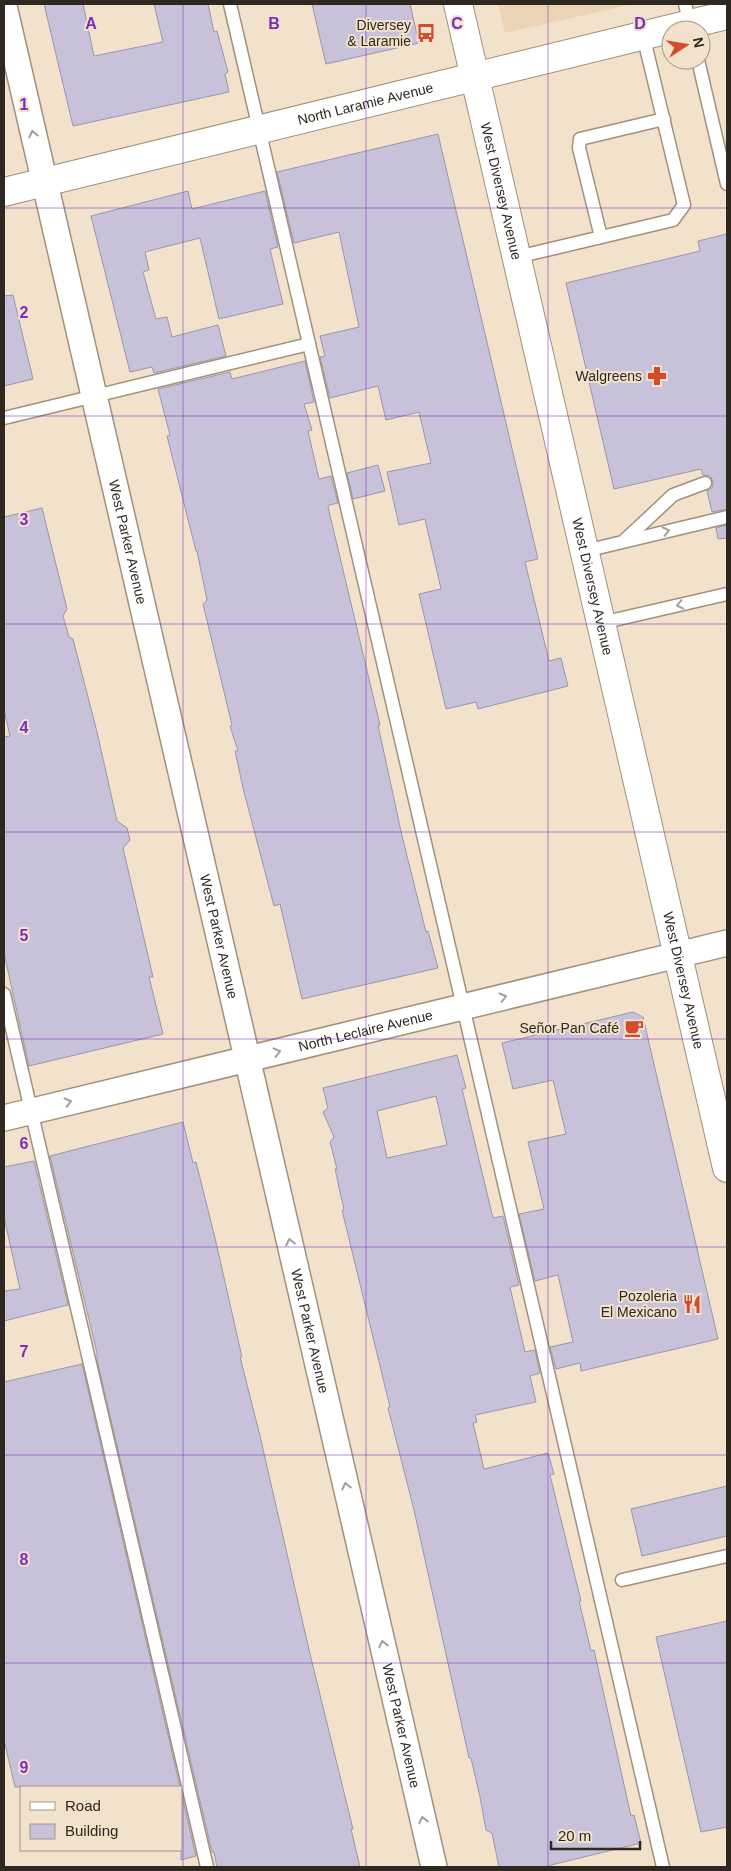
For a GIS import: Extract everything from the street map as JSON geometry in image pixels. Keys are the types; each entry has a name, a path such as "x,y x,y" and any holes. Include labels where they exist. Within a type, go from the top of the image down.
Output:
{"main road":[{"name":"West Diversey Avenue","path":"458,4 727,1168"},
{"name":"North Laramie Avenue","path":"4,192 643,35 689,19 727,15"}],"street":[{"name":"West Parker Avenue","path":"4,6 434,1867"},
{"name":"North Leclaire Avenue","path":"4,1118 727,943"}],"lane":[{"path":"230,4 663,1867"},
{"path":"517,257 674,220 684,204 643,35"},
{"path":"700,70 727,184"},
{"path":"601,237 579,148 580,138 664,119"},
{"path":"4,418 309,344"},
{"path":"623,542 673,495 705,482"},
{"path":"585,551 727,517"},
{"path":"601,622 727,594"},
{"path":"4,994 207,1867"},
{"path":"622,1580 727,1556"}],"shaded area":[{"path":"498,4 634,4 505,33"}],"building":[{"path":"44,4 83,4 94,56 163,42 154,4 208,4 214,32 217,31 228,72 225,74 229,92 73,126"},
{"path":"312,4 410,4 419,43 326,64"},
{"path":"438,134 538,559 525,562 549,661 561,658 568,686 478,709 476,702 446,709 419,594 441,589 425,519 399,525 387,472 431,463 419,412 386,420 378,386 330,398 320,357 325,356 320,336 359,327 339,232 294,243 277,172"},
{"path":"188,191 192,209 265,191 278,247 270,249 283,304 219,319 200,238 145,252 149,270 143,272 156,319 167,317 172,337 218,325 226,356 154,373 152,367 130,372 91,216"},
{"name":"Walgreens","path":"727,234 727,509 712,512 707,491 712,488 713,481 710,476 703,475 701,469 614,489 566,283 700,251 698,241"},
{"path":"13,295 33,379 4,386 4,296"},
{"path":"305,361 314,402 304,404 312,430 308,431 319,479 331,476 338,503 328,507 380,725 378,725 402,836 426,932 428,931 438,968 302,999 280,904 274,906 244,792 235,751 238,751 230,726 232,725 203,604 207,600 197,551 167,436 170,435 158,389 230,372 232,379"},
{"path":"378,465 385,491 353,499 347,473"},
{"path":"42,508 67,609 63,616 69,637 73,639 117,821 127,828 130,840 123,848 153,977 149,977 163,1034 29,1066 4,953 4,737 10,736 4,710 4,517"},
{"path":"727,525 727,538 718,539 716,528"},
{"path":"633,1012 643,1017 718,1339 581,1371 580,1363 556,1369 550,1347 573,1342 558,1275 535,1281 519,1214 544,1209 528,1142 566,1134 553,1080 513,1089 502,1043"},
{"path":"457,1055 466,1088 462,1089 493,1218 503,1216 519,1285 510,1287 525,1352 535,1350 540,1373 530,1376 536,1402 475,1415 477,1422 473,1423 484,1469 548,1453 554,1474 550,1475 581,1601 579,1601 591,1651 594,1650 631,1816 634,1815 641,1843 543,1867 499,1867 492,1833 486,1830 414,1510 342,1210 344,1210 335,1169 337,1169 330,1142 334,1137 323,1112 328,1108 323,1088","holes":["436,1096 447,1145 387,1158 377,1111"]},
{"path":"183,1122 193,1163 196,1162 215,1238 242,1357 240,1357 353,1829 351,1829 360,1867 217,1867 214,1852 212,1852 50,1156"},
{"path":"34,1161 68,1305 4,1321 4,1291 20,1289 4,1217 4,1167"},
{"path":"82,1364 180,1786 15,1787 4,1740 4,1382"},
{"path":"727,1486 727,1536 642,1556 631,1509"},
{"path":"727,1621 727,1827 701,1832 656,1637"},
{"path":"182,1796 196,1856 181,1860 182,1851"}],"place":[{"name":"Diversey & Laramie","path":"426,33"},
{"name":"Walgreens","path":"657,376"},
{"name":"Señor Pan Café","path":"634,1028"},
{"name":"Pozoleria El Mexicano","path":"692,1304"}]}
